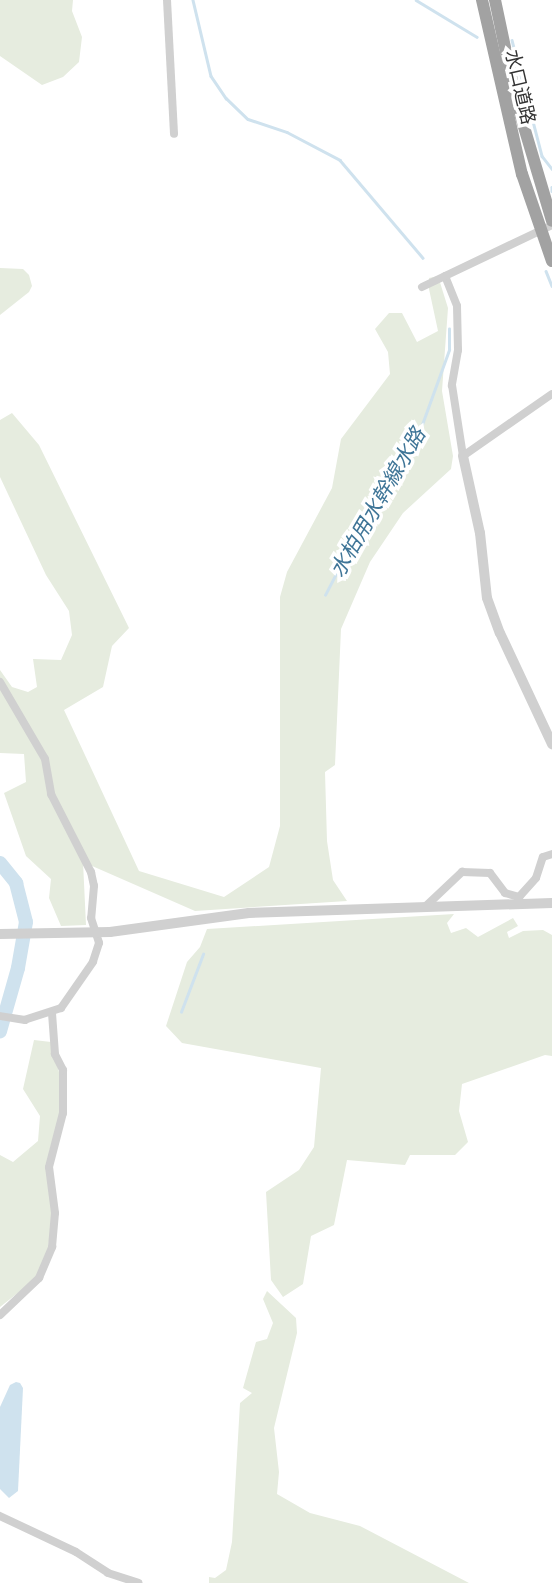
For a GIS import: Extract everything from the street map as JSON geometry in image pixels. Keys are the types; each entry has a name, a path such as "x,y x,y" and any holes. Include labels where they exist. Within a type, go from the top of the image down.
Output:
{"highway":[{"name":"水口道路","path":"482,0 522,174 548,226"},
{"name":"水口道路","path":"495,0 516,100 548,226 552,261"}],"street":[{"path":"167,0 174,134"},
{"path":"422,286 548,226"},
{"path":"445,276 457,306 458,350 452,385 463,456 480,533 487,598 500,633 552,744"},
{"path":"463,456 552,394"},
{"path":"0,682 46,759 51,794 91,872 94,886 91,918 99,950 68,1002 52,1013 15,1020 0,1016"},
{"path":"520,901 536,878 543,857 552,853"},
{"path":"426,906 462,872 490,873 505,893 520,901"},
{"path":"5,934 95,933 249,913 520,901 552,903"},
{"path":"0,1315 39,1278 52,1247 55,1213 49,1167 63,1113 63,1070 55,1054 52,1013"},
{"path":"0,1516 76,1552 108,1573 138,1583"}],"shaded area":[{"path":"0,0 73,0 72,11 82,37 79,62 63,77 42,85 0,56"},
{"path":"0,268 23,269 29,275 32,286 29,292 0,315"},
{"path":"438,276 448,308 442,391 453,456 451,469 403,513 370,562 341,629 335,765 325,772 327,841 333,880 347,901 195,911 83,862 86,925 61,926 49,898 51,879 26,856 4,793 26,782 24,754 0,753 0,670 12,687 28,692 37,687 33,659 61,660 72,635 69,611 46,575 0,477 0,420 12,413 39,445 129,628 112,646 103,687 64,710 139,871 224,897 269,867 280,826 280,597 287,572 332,488 341,439 390,374 388,352 375,329 389,313 402,313 417,342 438,331 429,278"},
{"path":"454,914 447,923 451,933 466,928 478,937 513,918 518,926 507,932 509,938 523,931 543,930 552,935 552,1056 545,1055 462,1084 459,1111 468,1142 455,1155 410,1155 405,1165 347,1160 334,1225 311,1236 303,1284 283,1297 271,1280 266,1192 299,1170 314,1147 321,1068 182,1043 166,1026 187,962 200,947 207,929"},
{"path":"34,1040 51,1042 59,1072 60,1116 49,1152 52,1216 47,1257 33,1281 0,1307 0,1155 13,1162 38,1141 40,1116 23,1089"},
{"path":"267,1291 296,1318 297,1333 274,1428 279,1472 277,1494 310,1513 360,1526 469,1583 209,1583 209,1577 215,1578 226,1570 232,1542 240,1403 252,1393 243,1388 256,1342 267,1339 273,1323 263,1299"}],"water":[{"path":"16,1382 23,1388 18,1491 9,1498 0,1489 0,1407 10,1385"}],"waterway":[{"name":"水柏用水幹線水路","path":"193,0 211,76 226,98 248,119 287,132 340,160 423,258"},
{"path":"416,0 477,37"},
{"path":"512,40 542,156 552,169"},
{"path":"546,271 552,286"},
{"name":"水柏用水幹線水路","path":"325,595 355,537 415,444 449,350 449,329"},
{"path":"0,863 16,883 26,922 18,968 0,1031"},
{"name":"水柏用水幹線水路","path":"181,1012 203,954"}]}
